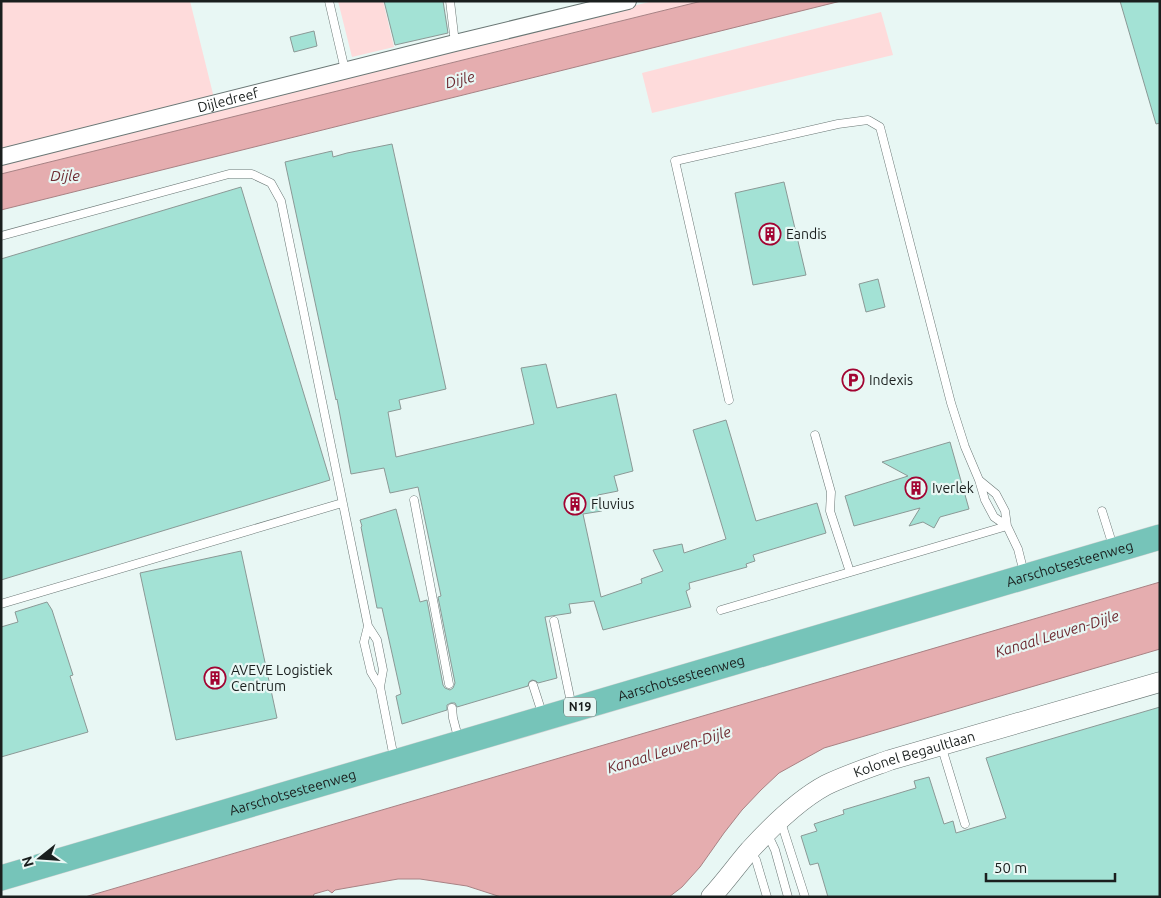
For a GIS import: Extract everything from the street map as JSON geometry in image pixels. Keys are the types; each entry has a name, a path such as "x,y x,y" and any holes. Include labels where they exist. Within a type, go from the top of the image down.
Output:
{"main road":[{"name":"Aarschotsesteenweg","path":"1,878 1160,538"}],"street":[{"name":"Dijledreef","path":"1,156 455,43 598,5 628,1"},
{"name":"Kolonel Begaultlaan","path":"711,897 749,851 795,807 824,787 849,774 890,760 1160,682"}],"lane":[{"path":"329,1 345,70"},
{"path":"450,1 455,43"},
{"path":"729,400 675,161 838,124 868,120 880,127 951,403 965,447 985,500 993,514 1007,526"},
{"path":"1,236 229,174 252,174 271,183 281,201 368,626 377,640 383,670 380,687"},
{"path":"815,435 831,492 830,511 850,572"},
{"path":"979,480 996,494 1005,511 1007,526 1018,549 1025,577"},
{"path":"414,500 448,684"},
{"path":"1,604 342,503"},
{"path":"1102,511 1114,551"},
{"path":"721,610 1007,526"},
{"path":"554,622 573,710"},
{"path":"368,626 364,642 371,672 380,687 395,762"},
{"path":"534,685 543,718"},
{"path":"452,708 460,743"},
{"path":"941,745 965,824"},
{"path":"774,826 775,850 788,897"},
{"path":"774,826 804,897"},
{"path":"749,851 756,860 767,897"}],"shaded area":[{"path":"1,1 190,1 214,98 1,150"},
{"path":"338,1 383,1 394,47 352,57"},
{"path":"653,1 702,1 1,174 1,162"},
{"path":"881,12 893,55 652,113 642,73"}],"water":[{"name":"Dijle","path":"702,1 841,1 1,210 1,174"},
{"name":"Kanaal Leuven-Dijle","path":"1160,582 1160,649 824,748 779,773 761,790 742,810 700,867 682,887 669,897 501,897 467,886 420,879 398,879 335,890 332,893 328,890 314,894 313,897 85,897"}],"building":[{"path":"384,1 443,1 448,33 395,45"},
{"path":"1120,1 1160,1 1160,123 1156,124"},
{"path":"314,31 317,46 294,52 290,37"},
{"path":"392,144 446,389 399,400 401,409 388,412 396,457 534,424 521,368 546,364 557,408 616,394 633,471 614,476 618,491 598,495 602,511 583,514 601,597 642,583 641,579 663,571 653,550 682,544 684,553 726,539 693,430 726,420 756,521 817,503 826,533 753,555 755,561 746,564 747,567 689,583 690,589 686,591 691,607 603,630 594,601 569,604 571,613 545,617 557,678 538,683 532,680 528,686 457,707 455,703 451,703 447,705 447,710 402,724 396,696 401,694 382,608 377,608 360,520 396,509 420,602 427,600 443,685 450,690 455,683 438,597 441,596 418,487 390,493 384,468 351,474 337,399 285,162 332,151 333,157"},
{"name":"Eandis","path":"784,182 806,275 753,285 735,193"},
{"path":"241,187 330,480 1,580 1,259"},
{"path":"878,279 885,307 866,312 859,284"},
{"name":"Iverlek","path":"950,442 969,509 940,517 934,528 923,522 909,526 920,508 854,526 845,496 908,476 882,462"},
{"name":"AVEVE Logistiek Centrum","path":"241,551 277,718 176,740 140,573"},
{"path":"47,602 52,610 73,675 70,676 88,732 1,757 1,627 18,622 15,612"},
{"path":"1160,707 1160,897 828,897 818,863 810,865 801,836 817,831 814,824 844,814 843,810 916,788 914,781 929,777 944,824 953,821 956,833 1006,818 986,758"}],"place":[{"name":"Eandis","path":"770,234"},
{"name":"Indexis","path":"853,380"},
{"name":"Iverlek","path":"916,488"},
{"name":"Fluvius","path":"575,504"},
{"name":"AVEVE Logistiek Centrum","path":"215,678"}]}
